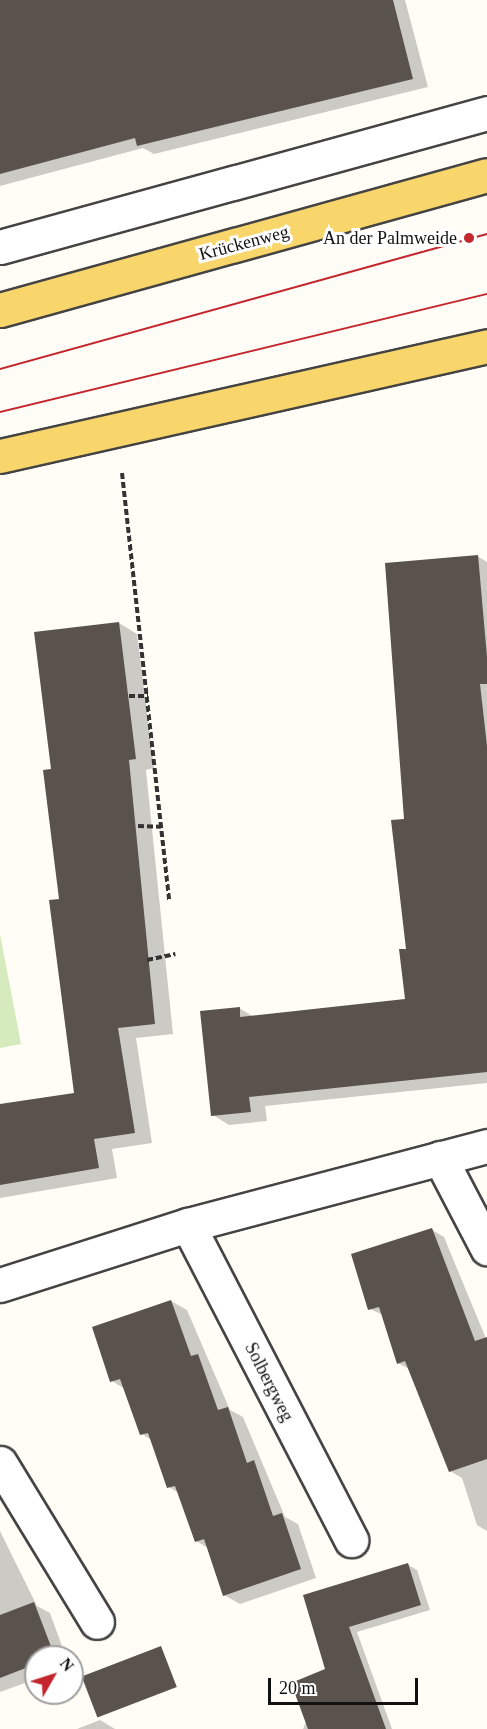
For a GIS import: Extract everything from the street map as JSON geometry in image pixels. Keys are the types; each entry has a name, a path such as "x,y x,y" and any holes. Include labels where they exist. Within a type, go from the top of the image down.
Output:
{"main road":[{"name":"Krückenweg","path":"0,310 487,176"},
{"path":"0,456 487,346"}],"street":[{"path":"0,247 487,113"},
{"path":"0,1285 188,1225 487,1146"},
{"path":"441,1158 487,1248"},
{"name":"Solbergweg","path":"188,1225 351,1540"},
{"path":"0,1463 97,1622"}],"path":[{"path":"122,472 169,900"},
{"path":"129,696 148,696"},
{"path":"138,826 161,827"},
{"path":"147,960 175,954"}],"green space":[{"path":"0,934 21,1044 0,1048"}],"building":[{"path":"0,0 393,0 413,79 137,146 135,138 0,174"},
{"path":"478,555 487,657 487,684 480,684 487,746 487,1072 249,1097 251,1112 211,1116 200,1011 240,1007 240,1017 405,999 399,949 406,949 391,820 404,819 385,563"},
{"path":"119,622 136,759 129,760 155,1024 118,1028 135,1133 94,1139 99,1168 0,1185 0,1104 74,1093 49,900 59,899 43,770 51,769 34,632"},
{"path":"432,1228 475,1341 487,1337 487,1459 449,1472 405,1361 397,1364 379,1307 368,1310 351,1254"},
{"path":"171,1300 191,1356 198,1354 218,1410 228,1407 247,1463 254,1460 273,1516 282,1513 301,1569 223,1596 204,1539 195,1542 175,1486 167,1488 148,1433 140,1435 120,1379 110,1382 92,1327"},
{"path":"408,1563 421,1605 349,1627 386,1729 308,1729 291,1683 325,1669 303,1595"},
{"path":"34,1602 50,1645 24,1645 24,1669 0,1678 0,1615"},
{"path":"161,1646 177,1687 97,1718 84,1683 84,1676"}],"tram line":[{"path":"0,369 487,234"},
{"path":"0,412 487,294"}],"place":[{"name":"An der Palmweide","path":"469,238"}]}
